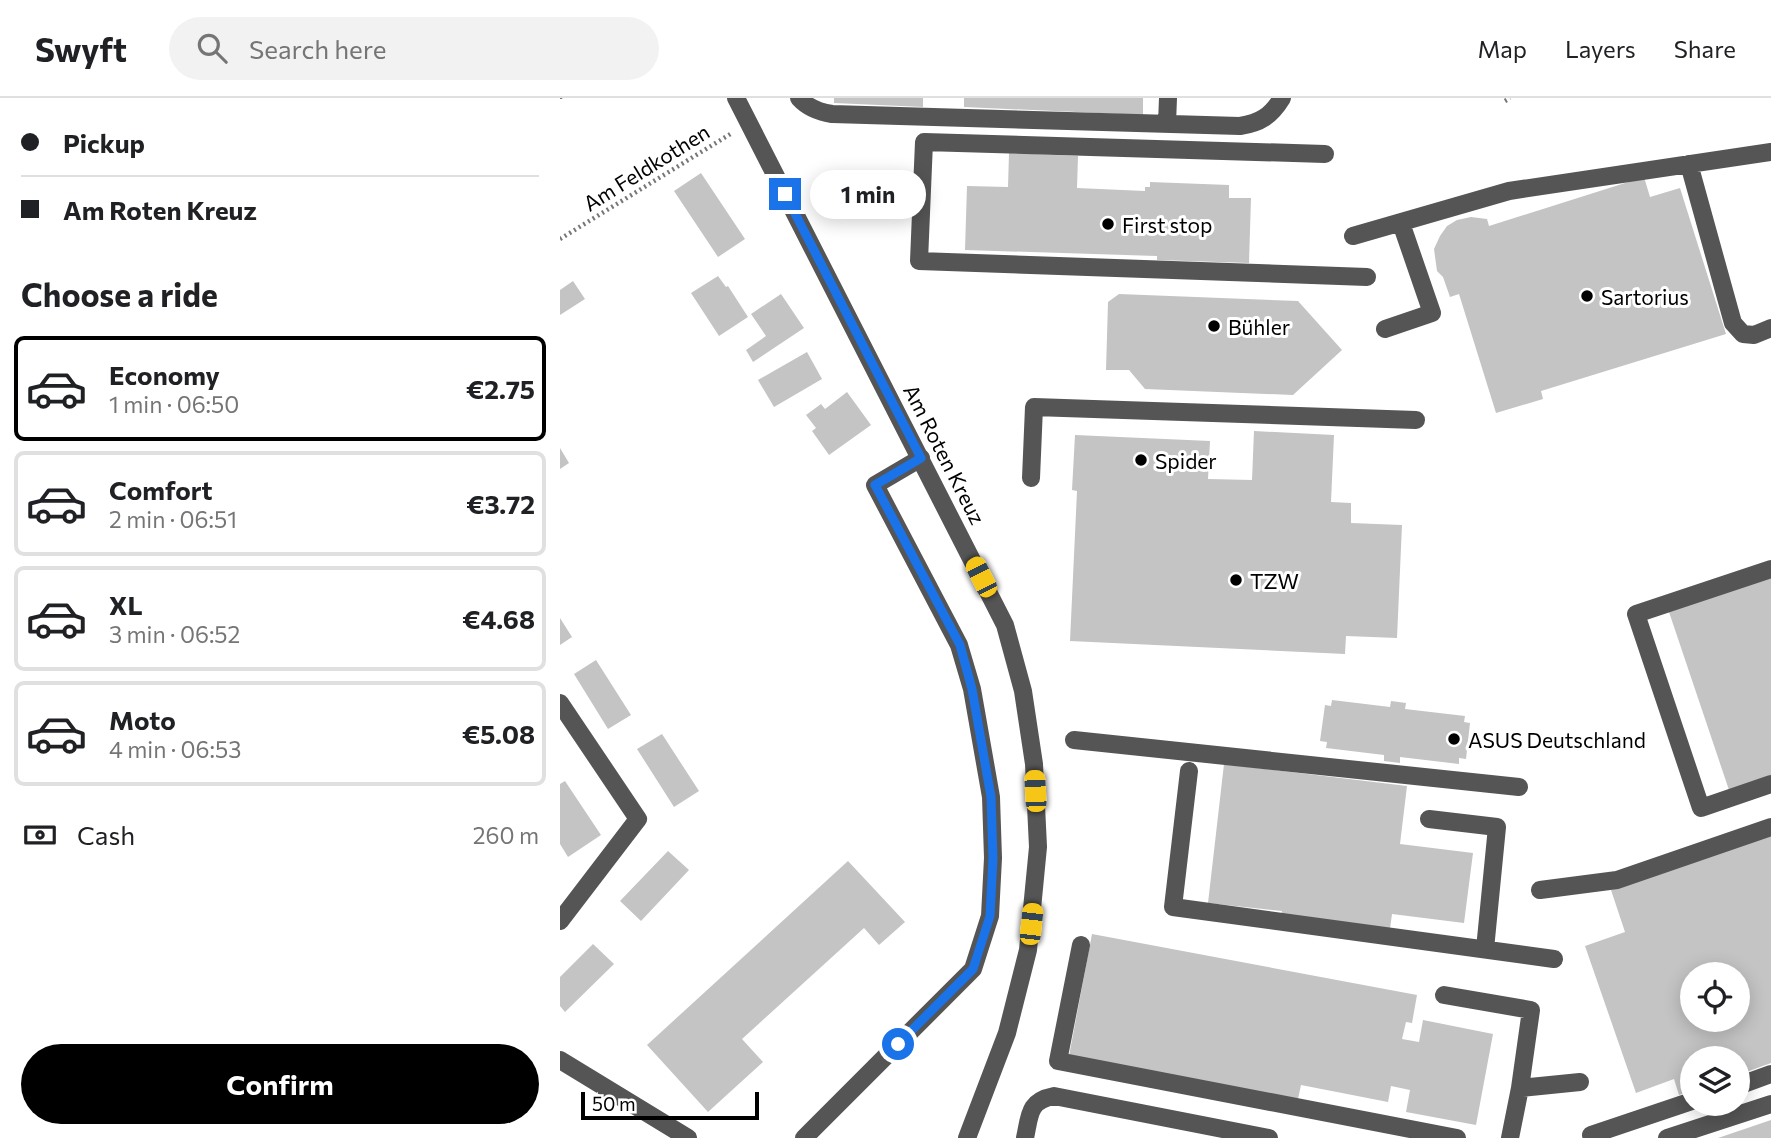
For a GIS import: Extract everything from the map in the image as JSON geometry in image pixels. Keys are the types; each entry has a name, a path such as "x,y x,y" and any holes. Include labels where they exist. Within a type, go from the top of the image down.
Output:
{"street":[{"name":"Am Roten Kreuz","path":"736,98 1005,625 1023,691 1034,764 1038,847 1028,950 1007,1033 967,1138"},
{"path":"799,98 804,104 820,112 832,114 1240,127 1258,123 1275,110 1282,98"},
{"path":"1167,124 1168,98"},
{"path":"1325,154 924,142 919,261 1367,277"},
{"path":"1353,236 1509,191 1771,152"},
{"path":"1689,164 1733,323 1743,334 1754,335 1771,328"},
{"path":"1385,329 1432,313 1401,223"},
{"path":"1031,478 1034,407 1416,420"},
{"path":"804,1138 973,969 990,916 993,858 991,797 972,689 960,645 875,485 921,458"},
{"path":"1771,569 1636,614 1701,808 1771,784"},
{"path":"560,703 638,819 560,921"},
{"path":"1074,740 1519,786"},
{"path":"1189,771 1173,907 1554,959"},
{"path":"1429,819 1497,827 1485,949"},
{"path":"1541,890 1617,880 1771,827"},
{"path":"1081,945 1058,1061 1457,1138"},
{"path":"1444,995 1531,1010 1510,1138"},
{"path":"560,1060 688,1138"},
{"path":"1750,1082 1771,1074"},
{"path":"1520,1088 1580,1082"},
{"path":"1025,1138 1031,1108 1040,1099 1054,1096 1269,1138"},
{"path":"1667,1138 1771,1104"},
{"path":"1591,1135 1680,1105"}],"path":[{"name":"Am Feldkothen","path":"560,239 748,122"}],"building":[{"path":"834,98 923,98 923,107 834,103"},
{"path":"964,98 1143,98 1143,115 964,107"},
{"name":"First stop","path":"1009,153 1078,156 1077,188 1145,191 1145,187 1150,187 1150,182 1229,185 1229,198 1251,198 1249,263 1157,260 1157,256 965,250 967,186 1008,187"},
{"path":"701,173 745,239 718,257 674,191"},
{"name":"Sartorius","path":"1644,177 1650,197 1680,188 1726,334 1541,391 1543,399 1496,413 1459,294 1450,297 1443,277 1437,271 1434,249 1440,236 1447,226 1457,220 1471,217 1487,219 1489,226"},
{"path":"718,276 726,287 728,286 748,317 719,336 691,293"},
{"path":"573,281 585,299 560,315 560,290"},
{"path":"781,294 804,328 753,362 746,350 766,336 751,314"},
{"name":"Bühler","path":"1119,294 1298,301 1342,350 1293,395 1145,389 1129,370 1106,370 1108,302"},
{"path":"807,352 822,379 774,407 758,380"},
{"path":"847,392 871,425 829,455 812,431 816,428 806,415 821,404 825,409"},
{"name":"TZW","path":"1254,431 1334,435 1331,502 1351,503 1351,523 1402,525 1397,638 1346,636 1345,654 1070,641 1077,491 1072,490 1075,435 1210,441 1208,479 1252,480"},
{"path":"560,448 569,463 560,469"},
{"path":"1771,577 1771,776 1729,790 1669,612"},
{"path":"560,618 572,637 560,645"},
{"path":"596,660 631,715 608,729 574,674"},
{"path":"1332,700 1390,707 1391,701 1406,703 1405,709 1465,716 1464,722 1470,723 1466,759 1459,758 1459,764 1400,757 1400,763 1384,761 1384,755 1326,748 1327,742 1320,741 1325,705 1331,706"},
{"path":"662,734 699,791 674,807 637,749"},
{"path":"1224,764 1407,786 1400,844 1473,853 1464,923 1392,914 1390,929 1281,916 1282,911 1208,903"},
{"path":"565,781 601,835 568,857 560,844 560,784"},
{"path":"1771,835 1771,1063 1750,1071 1750,1046 1680,1046 1680,1095 1674,1079 1636,1093 1585,946 1625,932 1611,890"},
{"path":"668,851 689,870 641,921 620,901"},
{"path":"848,861 905,922 879,945 864,928 742,1039 763,1062 708,1112 647,1045"},
{"path":"1092,934 1417,995 1412,1023 1406,1022 1402,1039 1419,1042 1423,1020 1493,1034 1476,1125 1406,1112 1410,1090 1391,1086 1388,1102 1301,1085 1298,1099 1069,1056"},
{"path":"593,944 614,964 565,1012 560,1006 560,977"},
{"path":"1771,1120 1771,1138 1718,1138"}],"place":[{"name":"First stop","path":"1108,224"},
{"name":"Sartorius","path":"1587,296"},
{"name":"Bühler","path":"1214,326"},
{"name":"Spider","path":"1141,460"},
{"name":"TZW","path":"1236,580"},
{"name":"ASUS Deutschland","path":"1454,739"}],"route":[{"path":"785,194 921,458 875,485 960,645 972,689 991,797 993,858 990,916 973,969 898,1044"}]}
